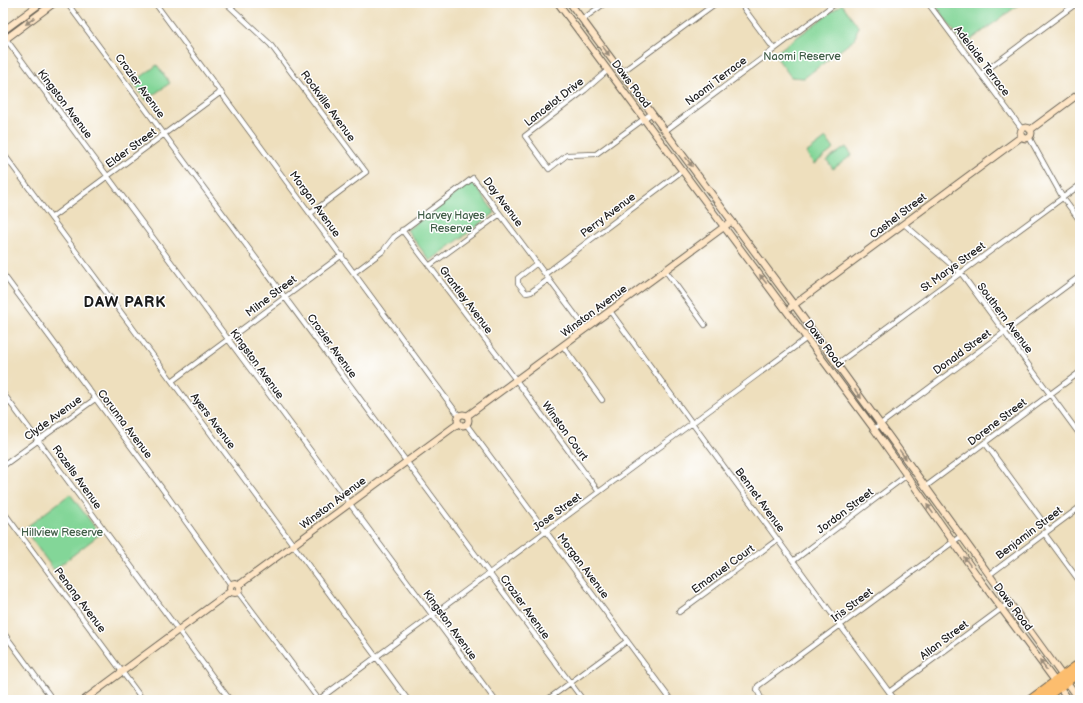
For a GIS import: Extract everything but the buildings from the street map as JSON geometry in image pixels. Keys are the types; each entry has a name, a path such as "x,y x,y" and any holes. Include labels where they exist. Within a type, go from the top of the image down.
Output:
{"highway":[{"path":"1064,679 1070,670 1080,663"},
{"path":"1030,700 1064,679 1080,672"},
{"path":"1042,700 1051,694 1057,684"}],"main road":[{"path":"4,40 5,30 42,3"},
{"path":"4,40 54,3"},
{"name":"Daws Road","path":"558,3 874,429 953,542 1069,700"},
{"name":"Daws Road","path":"570,3 794,305 1080,700"},
{"path":"567,16 583,19 582,26 584,38"},
{"path":"1030,130 1080,93"},
{"path":"1027,128 1030,130 1031,135 1029,137 1021,137 1020,131 1022,129 1027,128"},
{"name":"Cashel Street","path":"786,310 1021,137"},
{"name":"Winston Avenue","path":"467,416 732,221"},
{"path":"463,414 467,416 468,421 466,424 462,425 459,423 459,416 463,414"},
{"name":"Winston Avenue","path":"239,585 459,423"},
{"path":"84,700 178,631 231,588 235,583 239,585 240,589 235,593 231,588"},
{"path":"1052,662 1061,669 1070,670"},
{"path":"1051,694 1057,694 1069,700"}],"street":[{"name":"Crozier Avenue","path":"67,3 583,700"},
{"name":"Morgan Avenue","path":"155,3 311,212 459,416"},
{"name":"Rockville Avenue","path":"226,3 270,44 366,172 311,212"},
{"path":"583,19 605,3"},
{"path":"622,72 716,3"},
{"path":"740,3 774,49"},
{"name":"Naomi Terrace","path":"666,131 836,3"},
{"name":"Adelaide Terrace","path":"928,3 1022,129"},
{"path":"981,74 1077,3"},
{"name":"Kingston Avenue","path":"4,40 107,176 495,700"},
{"name":"Lancelot Drive","path":"608,70 585,90 524,136 549,169 567,155 596,154 652,113"},
{"name":"Elder Street","path":"51,218 221,92"},
{"path":"1029,137 1063,198 1080,221"},
{"name":"Ayers Avenue","path":"3,153 408,700"},
{"name":"Perry Avenue","path":"545,274 682,171"},
{"name":"Day Avenue","path":"355,272 383,251 394,237 402,230 473,178 586,328"},
{"name":"St Marys Street","path":"837,364 1080,185"},
{"path":"429,266 500,214"},
{"name":"Southern Avenue","path":"904,224 961,273 1080,435"},
{"name":"Grantley Avenue","path":"402,230 516,380"},
{"name":"Milne Street","path":"172,381 342,255"},
{"path":"537,263 518,278 518,283 526,293 530,292 549,278"},
{"path":"665,270 705,325"},
{"name":"Corunna Avenue","path":"4,276 95,398 231,588"},
{"name":"Donald Street","path":"874,429 1080,276"},
{"name":"Bennet Avenue","path":"610,311 894,700"},
{"name":"Jose Street","path":"319,700 807,338"},
{"path":"563,346 602,400"},
{"name":"Dorene Street","path":"925,487 1080,372"},
{"name":"Winston Court","path":"516,380 599,492"},
{"name":"Rozells Avenue","path":"3,393 230,700"},
{"name":"Clyde Avenue","path":"3,466 95,398"},
{"name":"Morgan Avenue","path":"466,424 671,700"},
{"path":"985,442 1049,530"},
{"name":"Jordon Street","path":"793,561 907,476"},
{"name":"Benjamin Street","path":"989,574 1080,507"},
{"name":"Penang Avenue","path":"3,511 143,700"},
{"path":"1044,533 1080,582"},
{"name":"Iris Street","path":"762,700 757,690 760,685 961,536"},
{"name":"Emanuel Court","path":"679,612 778,540"},
{"path":"238,592 319,700"},
{"name":"Allan Street","path":"889,692 1009,603"},
{"path":"3,632 53,700"},
{"path":"547,700 627,641"}],"green space":[{"path":"934,3 1021,3 964,45"},
{"name":"Naomi Reserve","path":"842,4 858,26 855,39 804,78 791,77 774,54"},
{"path":"157,65 170,83 146,100 133,83"},
{"path":"826,138 834,149 814,164 806,153"},
{"path":"846,147 852,155 833,169 827,160"},
{"name":"Harvey Hayes Reserve","path":"472,181 495,213 430,261 407,230"},
{"name":"Hillview Reserve","path":"70,494 100,534 54,570 24,529"}],"district":[{"name":"DAW PARK","path":"125,302"}]}
